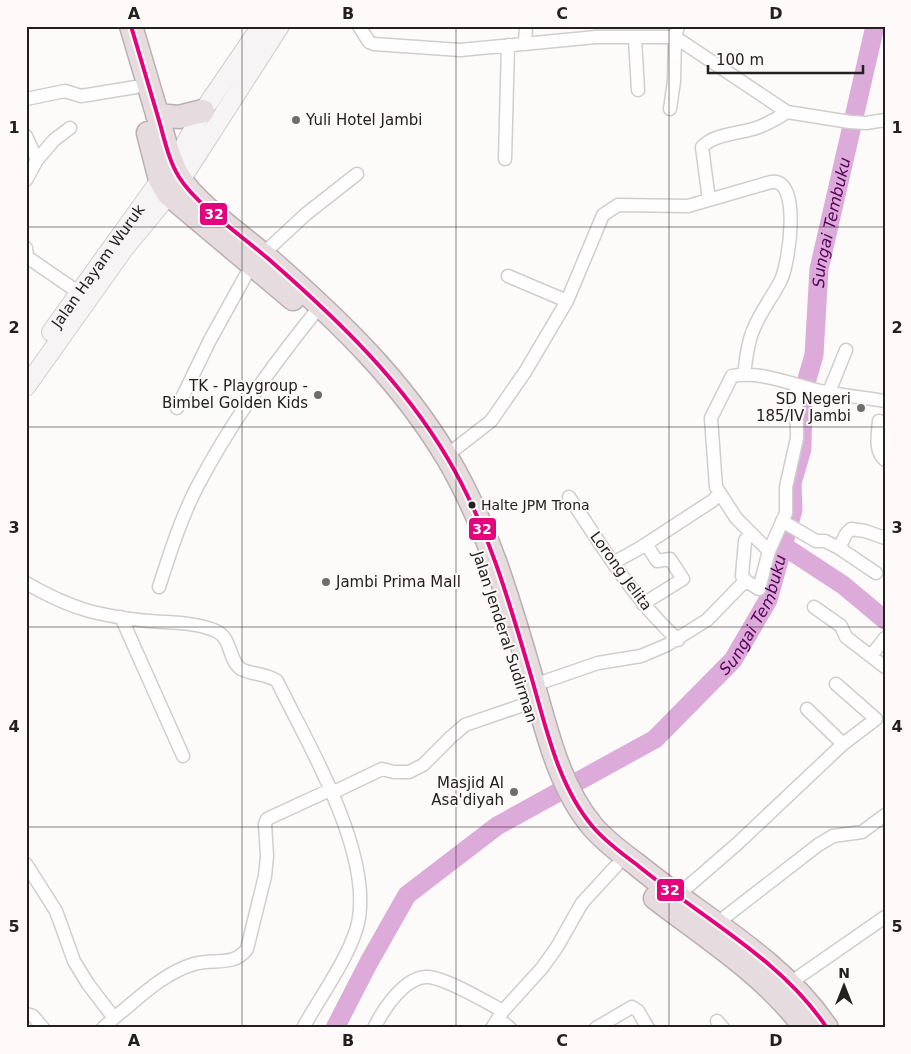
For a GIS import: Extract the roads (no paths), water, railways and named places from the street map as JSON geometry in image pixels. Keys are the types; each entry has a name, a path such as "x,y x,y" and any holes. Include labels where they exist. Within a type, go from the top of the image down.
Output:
{"highway":[{"path":"120,26 136,87 170,180"},
{"path":"131,26 157,115 170,180"},
{"path":"157,115 179,117 203,110"},
{"name":"Jalan Jenderal Sudirman","path":"170,180 257,260 352,352 404,407 446,456 487,538 530,695 556,777 582,834 616,866 677,896 716,924 790,984 827,1028"},
{"name":"Jalan Jenderal Sudirman","path":"257,260 356,340 404,407 438,465 475,542 530,695"},
{"name":"Jalan Jenderal Sudirman","path":"567,802 644,880 778,996 805,1028"}],"main road":[{"path":"170,180 203,110 261,26"},
{"path":"170,180 280,26"},
{"name":"Jalan Hayam Wuruk","path":"26,367 78,292 170,180"},
{"name":"Jalan Hayam Wuruk","path":"26,387 124,249 170,180"}],"street":[{"path":"358,26 368,42 374,44 460,50 596,38 635,39 677,32 787,112 850,122 866,123 885,120"},
{"path":"525,43 526,26"},
{"path":"670,110 677,32"},
{"path":"635,39 638,90"},
{"path":"505,159 508,45"},
{"path":"26,100 65,92 81,96 136,87"},
{"path":"709,200 702,147 715,138 757,128 774,121 787,112"},
{"path":"26,180 38,160 54,140 70,128"},
{"path":"26,136 38,160"},
{"path":"177,408 210,340 257,260 306,214 357,174"},
{"path":"446,456 491,421 525,372 567,301 596,226 610,208 618,205 688,206 776,181 783,184 789,201 791,232 782,278 758,316 751,336 744,374"},
{"path":"26,248 30,259 78,292"},
{"path":"508,276 567,301"},
{"path":"159,587 179,528 197,487 246,401 313,316"},
{"path":"829,392 846,350"},
{"path":"769,552 750,534 719,494 716,487 711,418 732,376 744,374 771,378 804,387 885,401"},
{"path":"750,534 745,541 742,576 758,589 769,552 786,524 787,479 804,387"},
{"path":"879,421 879,453 885,460"},
{"path":"613,563 646,544 712,501 719,494"},
{"name":"Lorong Jelita","path":"569,497 613,563 672,642"},
{"path":"786,524 816,541 825,541 839,548 876,572"},
{"path":"839,548 851,529 865,531 885,538"},
{"path":"643,604 683,579 670,559 656,561 646,544"},
{"path":"103,1028 163,980 185,967 205,962 235,960 247,949 265,876 267,856 265,824 267,819 382,769 394,772 409,772 423,765 465,725 598,663 641,656 672,642 708,620 746,581"},
{"path":"26,583 82,610 174,623 219,632 226,639 241,669 269,675 277,681 333,791 352,847 360,906 357,926 344,957 303,1028"},
{"path":"814,607 840,626 846,637 885,667"},
{"path":"121,617 183,756"},
{"path":"871,656 885,638"},
{"path":"677,896 737,844 843,744 880,716 836,684"},
{"path":"807,709 843,744"},
{"path":"716,924 833,836 862,832 885,815"},
{"path":"26,864 56,911 74,961 88,984 114,1018"},
{"path":"498,1019 547,961 582,902 616,866"},
{"path":"790,984 885,917"},
{"path":"374,1028 394,997 413,982 426,977 450,985 510,1028"},
{"path":"596,1028 632,1007 638,1011 648,1028"},
{"path":"26,1014 33,1016 43,1028"}],"waterway":[{"name":"Sungai Tembuku","path":"335,1028 369,962 407,895 497,826 655,739 733,660 768,600 793,510 792,483 802,449 803,393 814,355 819,269 875,26"},
{"path":"782,545 843,585 885,620"}],"place":[{"name":"Yuli Hotel Jambi","path":"296,120"},
{"name":"TK - Playgroup - Bimbel Golden Kids","path":"318,395"},
{"name":"SD Negeri 185/IV Jambi","path":"861,408"},
{"name":"Halte JPM Trona","path":"472,505"},
{"name":"Jambi Prima Mall","path":"326,582"},
{"name":"Masjid Al Asa'diyah","path":"514,792"}]}
